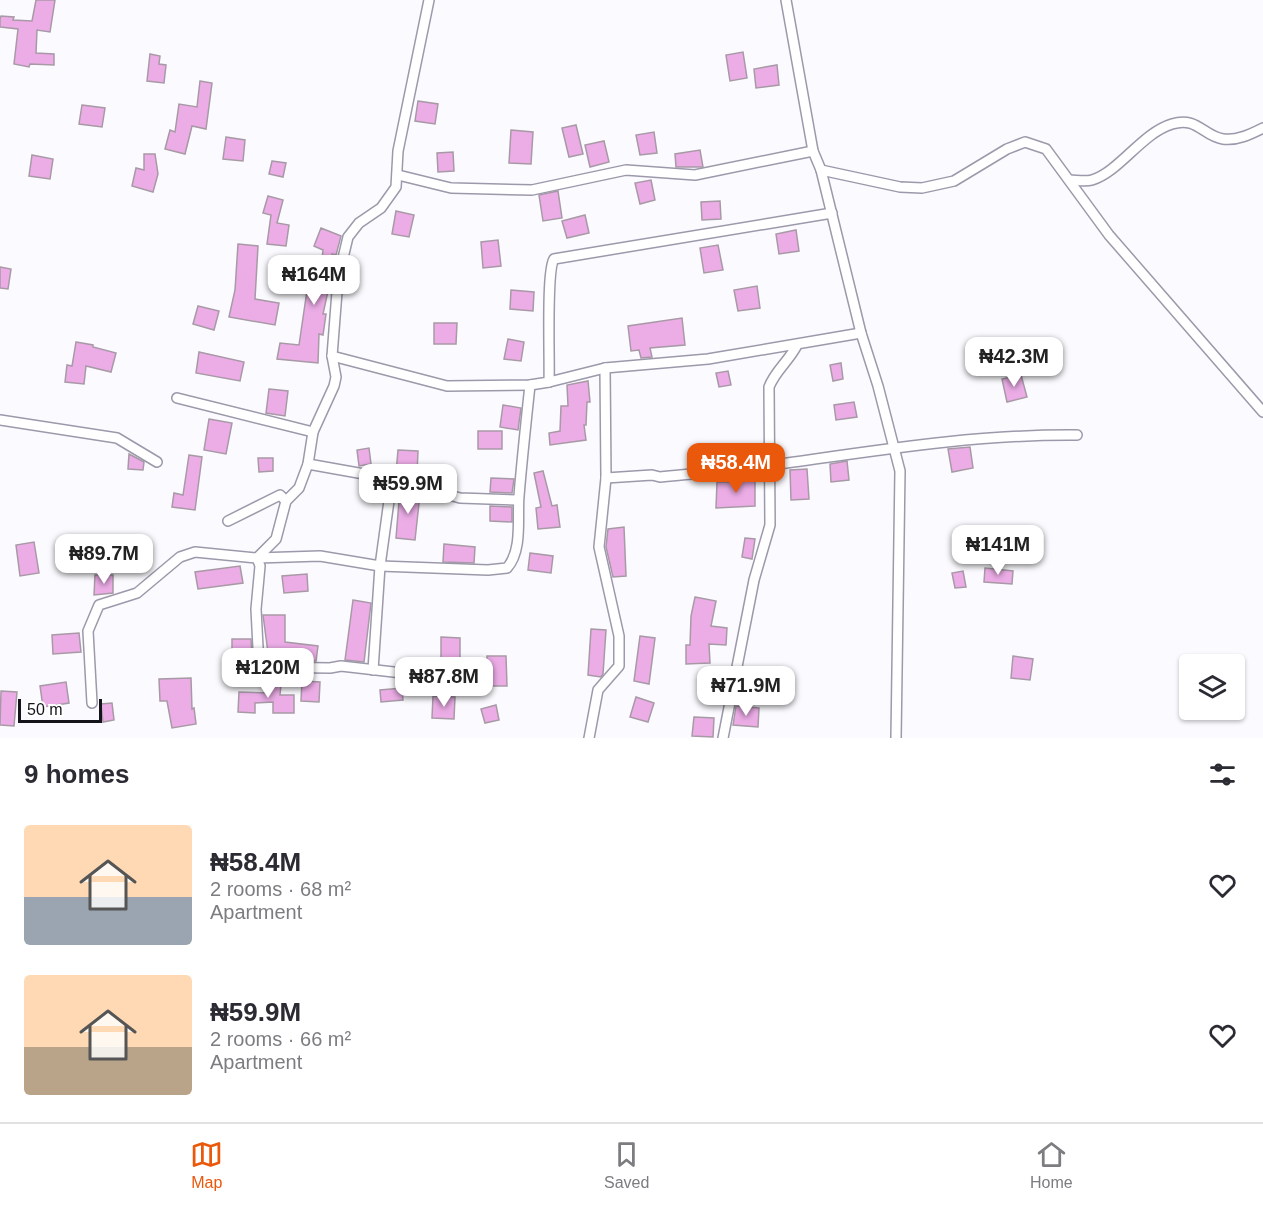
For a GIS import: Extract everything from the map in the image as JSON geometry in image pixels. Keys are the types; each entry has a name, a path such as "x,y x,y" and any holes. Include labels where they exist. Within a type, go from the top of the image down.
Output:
{"street":[{"path":"257,558 276,539 286,501 299,488 308,464 314,432 334,386 336,377 332,356 339,279 348,237 354,227 381,208 394,194 398,175 398,151 429,0"},
{"path":"786,0 813,151 821,170 861,333 900,471 896,738"},
{"path":"1069,180 1092,180 1104,174 1130,151 1170,124 1193,123 1221,139 1243,137 1263,128"},
{"path":"821,170 900,187 922,188 954,181 1007,149 1025,142 1046,149 1109,235 1263,412"},
{"path":"398,175 451,188 532,190 626,170 694,175 813,151"},
{"path":"549,382 550,279 554,259 832,213"},
{"path":"332,356 447,386 530,385 605,368 708,358 861,333"},
{"path":"723,738 754,580 770,525 769,387 773,376 791,357 797,345"},
{"path":"589,738 598,690 619,666 619,636 599,547 606,478 605,368"},
{"path":"92,704 88,631 99,605 138,593 180,557 195,552 257,558 320,556 380,566 488,570 507,568 514,552 519,527 518,500 530,385"},
{"path":"177,398 314,432"},
{"path":"0,420 117,438 157,462"},
{"path":"606,478 652,475 660,477 770,466 895,447 1027,434 1077,435"},
{"path":"308,464 392,479 460,498 518,500"},
{"path":"373,670 380,566 392,479"},
{"path":"228,521 280,495 286,501"},
{"path":"257,558 260,567 256,609 259,667 330,669 341,666 446,678"}],"building":[{"path":"36,0 55,0 50,32 37,30 36,53 54,54 54,65 30,64 29,67 14,64 18,29 0,27 1,16 14,17 13,20 32,21"},
{"path":"743,52 747,78 730,81 726,55"},
{"path":"150,54 160,56 159,64 166,65 164,83 147,81"},
{"path":"777,65 779,85 756,88 754,69"},
{"path":"200,81 212,83 206,129 192,126 185,154 165,149 170,130 175,132 179,104 197,107"},
{"path":"418,101 438,104 435,124 415,121"},
{"path":"82,105 105,108 102,127 79,124"},
{"path":"576,125 583,154 569,157 562,128"},
{"path":"511,130 533,132 531,164 509,163"},
{"path":"654,132 657,153 640,155 636,135"},
{"path":"226,137 245,140 243,161 223,159"},
{"path":"604,141 609,162 590,167 585,145"},
{"path":"700,150 703,167 676,167 675,154"},
{"path":"453,152 454,171 438,172 437,153"},
{"path":"144,154 155,154 158,174 153,192 132,186 136,168 144,170"},
{"path":"32,155 53,159 50,179 29,176"},
{"path":"272,161 286,163 283,177 269,174"},
{"path":"651,180 655,200 640,204 635,183"},
{"path":"558,191 562,218 543,221 539,195"},
{"path":"268,196 283,200 277,223 289,225 286,246 267,244 271,215 263,213"},
{"path":"720,201 721,219 702,220 701,202"},
{"path":"396,211 414,215 409,237 392,234"},
{"path":"585,215 589,233 567,238 562,221"},
{"path":"321,228 341,236 336,255 332,254 330,282 323,314 326,314 323,335 319,334 318,363 277,359 280,343 299,345 309,277 320,280 323,250 314,246"},
{"path":"796,230 799,251 779,254 776,234"},
{"path":"498,240 501,266 483,268 481,242"},
{"path":"238,244 258,246 255,299 279,303 275,325 229,317 235,290"},
{"path":"718,245 723,270 704,273 700,248"},
{"path":"0,267 11,269 8,289 0,288"},
{"path":"757,286 760,308 738,311 734,290"},
{"path":"511,290 534,292 533,311 510,309"},
{"path":"198,306 219,311 214,330 193,324"},
{"path":"682,318 685,345 650,348 652,357 641,358 639,350 631,351 628,326"},
{"path":"434,323 457,323 456,344 434,344"},
{"path":"508,339 524,342 521,361 504,359"},
{"path":"76,342 116,353 111,372 86,366 84,384 65,382 67,365 72,366"},
{"path":"199,352 244,362 240,381 196,373"},
{"path":"841,363 843,379 833,381 830,365"},
{"path":"728,371 731,385 719,387 716,373"},
{"path":"1021,375 1027,397 1007,402 1002,379"},
{"path":"588,381 590,402 587,402 586,425 584,425 586,440 550,445 549,433 560,431 561,406 568,406 567,385"},
{"path":"269,389 288,391 285,416 266,413"},
{"path":"854,402 857,417 836,420 834,405"},
{"path":"503,405 521,408 518,430 500,427"},
{"path":"209,419 232,423 226,454 204,450"},
{"path":"478,431 502,431 502,449 478,449"},
{"path":"970,447 973,468 952,472 948,449"},
{"path":"369,448 371,464 359,466 357,450"},
{"path":"398,450 418,451 417,474 396,473"},
{"path":"129,454 144,462 143,470 128,469"},
{"path":"189,455 202,457 195,510 172,507 174,493 183,495"},
{"path":"258,458 273,458 273,471 259,472"},
{"path":"847,461 849,480 831,482 830,464"},
{"path":"807,469 809,499 791,500 790,470"},
{"path":"543,471 552,506 557,505 560,527 538,529 536,508 541,507 534,473"},
{"path":"491,478 514,479 512,493 490,492"},
{"path":"739,479 755,479 755,506 716,508 717,482 739,482"},
{"path":"400,489 420,494 415,540 396,538"},
{"path":"490,506 512,507 512,522 490,521"},
{"path":"624,527 626,576 613,577 606,547 608,529"},
{"path":"745,538 755,539 752,559 742,557"},
{"path":"34,542 39,573 20,576 16,545"},
{"path":"444,544 475,547 474,563 443,562"},
{"path":"530,553 553,556 551,573 528,570"},
{"path":"240,566 243,583 198,589 195,572"},
{"path":"985,568 1013,571 1012,584 984,582"},
{"path":"963,571 966,587 955,588 952,573"},
{"path":"307,574 308,591 284,593 282,576"},
{"path":"95,575 113,575 113,593 94,595"},
{"path":"695,597 716,601 711,626 727,628 726,645 709,644 710,663 686,664 686,645 690,645 691,616"},
{"path":"353,600 371,603 364,662 345,660"},
{"path":"263,615 285,615 285,642 318,646 316,661 269,660"},
{"path":"591,629 606,630 601,677 588,675"},
{"path":"79,633 81,652 53,654 52,635"},
{"path":"640,636 655,638 649,684 634,681"},
{"path":"441,637 460,638 460,664 441,663"},
{"path":"232,639 251,639 252,658 232,658"},
{"path":"487,656 506,656 507,686 487,686"},
{"path":"1013,656 1033,659 1030,680 1011,678"},
{"path":"271,674 282,674 280,695 294,695 294,713 273,713 273,702 255,703 255,713 238,712 239,692 270,693"},
{"path":"191,678 192,709 194,708 196,724 172,728 167,701 160,701 159,679"},
{"path":"302,681 320,682 319,702 301,701"},
{"path":"66,682 69,703 43,707 40,686"},
{"path":"402,688 403,700 381,702 380,690"},
{"path":"1,691 17,692 14,726 0,725"},
{"path":"433,696 455,697 454,719 432,718"},
{"path":"636,697 654,703 648,722 630,717"},
{"path":"112,703 114,720 103,722 101,704"},
{"path":"496,705 499,720 485,723 481,709"},
{"path":"736,706 759,708 758,727 733,725"},
{"path":"694,717 714,718 713,737 692,736"}]}
